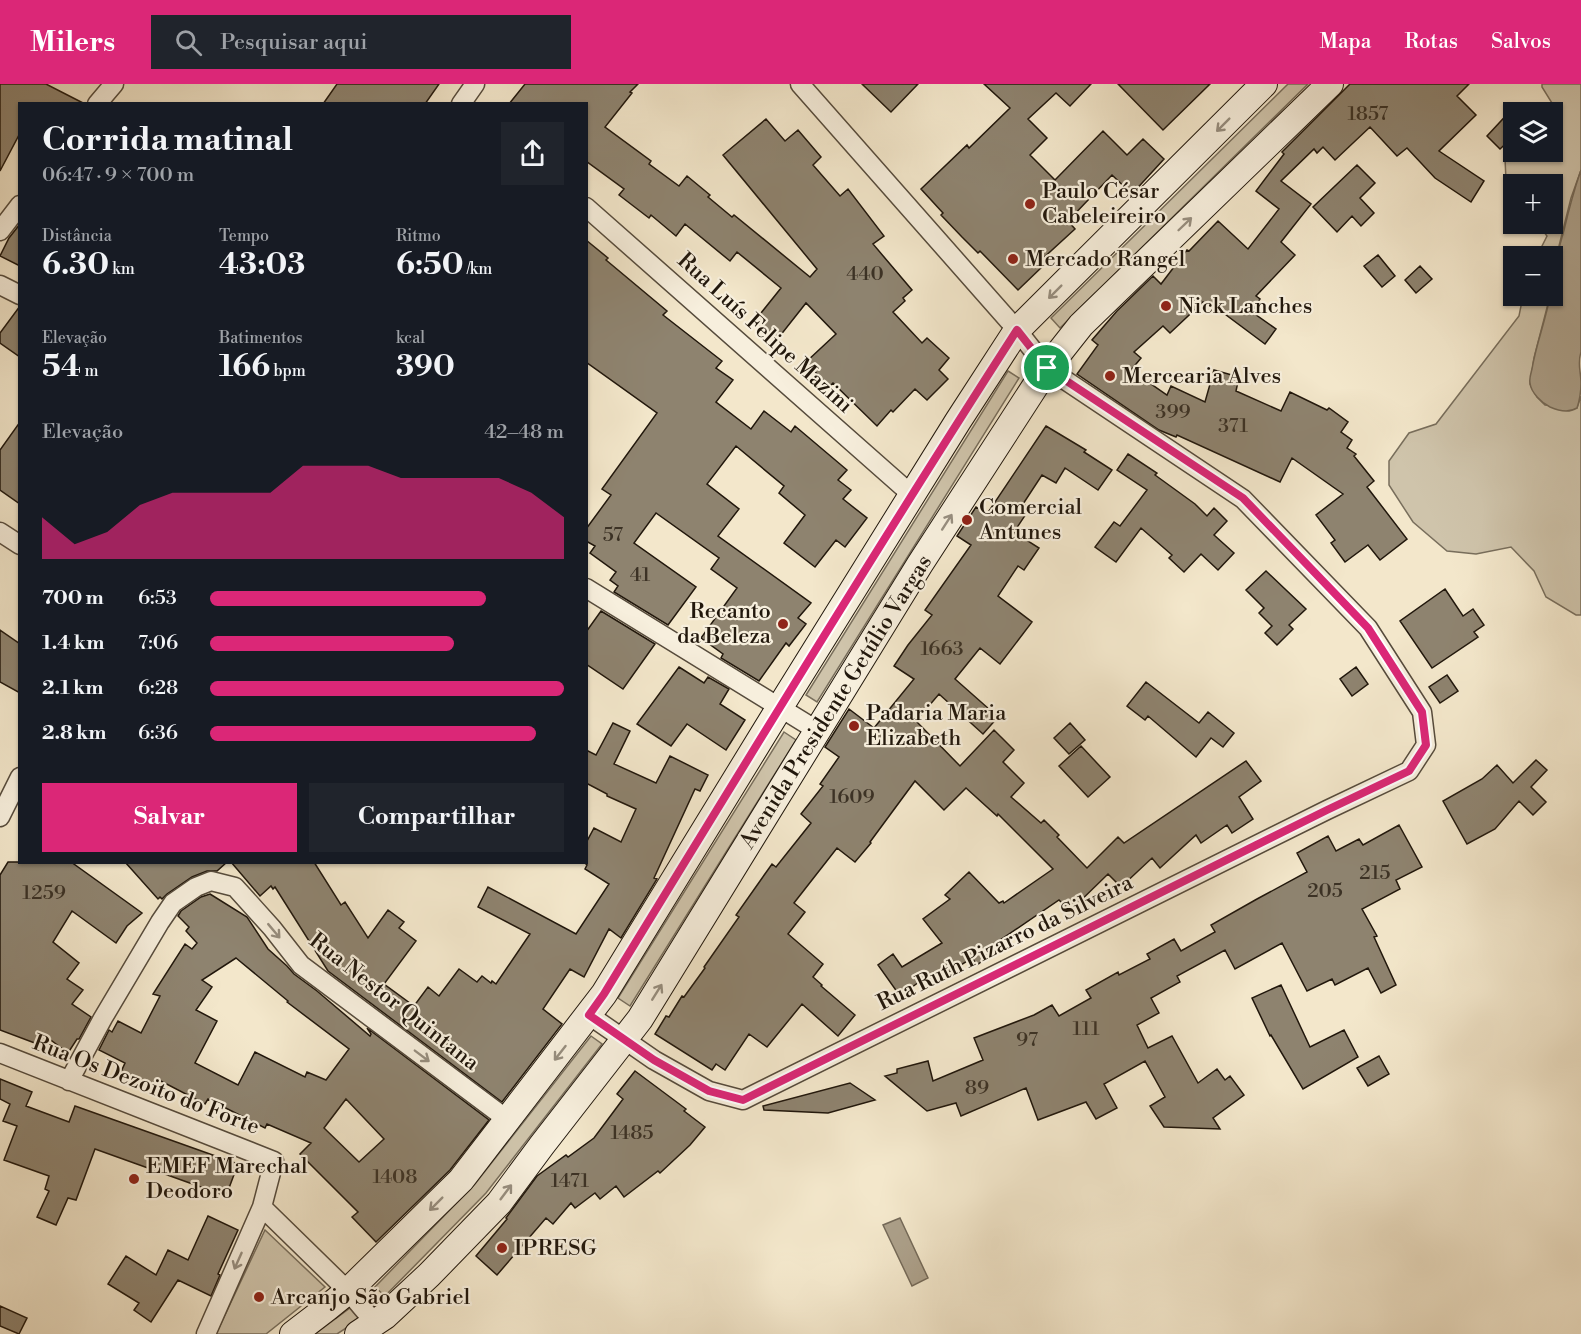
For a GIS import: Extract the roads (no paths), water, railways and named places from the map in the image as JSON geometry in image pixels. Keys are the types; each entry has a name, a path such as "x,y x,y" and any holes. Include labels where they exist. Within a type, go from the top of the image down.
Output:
{"main road":[{"name":"Avenida Presidente Getúlio Vargas","path":"293,1334 348,1291 460,1180 589,1015 1017,330 1264,84"},
{"name":"Avenida Presidente Getúlio Vargas","path":"367,1329 386,1316 422,1282 499,1203 640,1019 920,564 1047,368 1081,325 1330,84"}],"street":[{"path":"99,102 114,84"},
{"path":"465,102 475,84"},
{"path":"800,84 1017,330 1047,368"},
{"path":"0,231 18,208"},
{"name":"Rua Luís Felipe Mazini","path":"588,209 912,495"},
{"path":"0,285 18,294"},
{"name":"Rua Ruth Pizarro da Silveira","path":"589,1015 654,1060 709,1091 743,1100 1409,771 1426,745 1422,712 1368,628 1243,498 1047,368"},
{"path":"0,532 18,544"},
{"path":"588,589 818,731"},
{"path":"0,817 18,781"},
{"name":"Rua Nestor Quintana","path":"69,1081 160,922 174,903 196,887 211,881 235,887 301,965 508,1120"},
{"name":"Rua Os Dezoito do Forte","path":"0,1053 274,1161 262,1207"},
{"path":"206,1334 262,1207 348,1291 367,1329"}],"place":[{"name":"Paulo César Cabeleireiro","path":"1030,204"},
{"name":"Mercado Rangel","path":"1013,259"},
{"name":"Nick Lanches","path":"1166,306"},
{"name":"Mercearia Alves","path":"1110,376"},
{"name":"Comercial Antunes","path":"967,520"},
{"name":"Recanto da Beleza","path":"783,624"},
{"name":"Padaria Maria Elizabeth","path":"854,726"},
{"name":"EMEF Marechal Deodoro","path":"134,1179"},
{"name":"IPRESG","path":"502,1248"},
{"name":"Arcanjo São Gabriel","path":"259,1297"}]}
